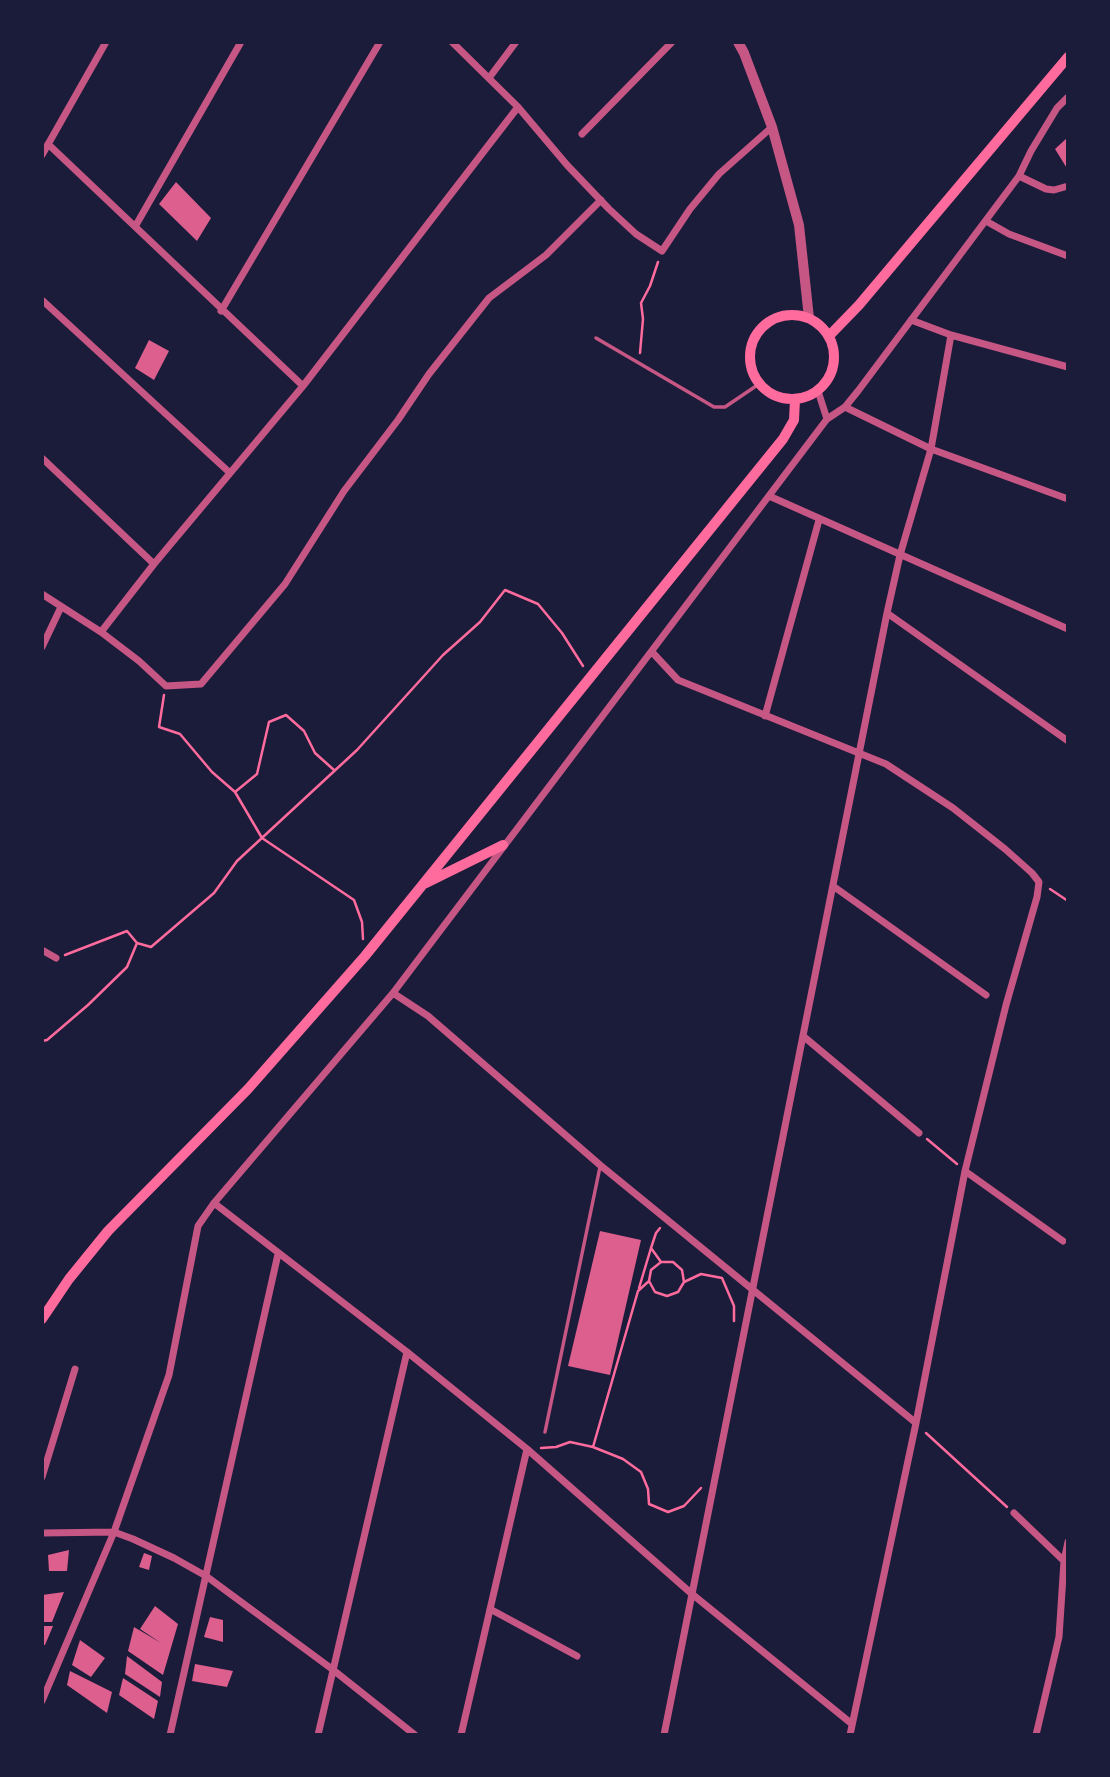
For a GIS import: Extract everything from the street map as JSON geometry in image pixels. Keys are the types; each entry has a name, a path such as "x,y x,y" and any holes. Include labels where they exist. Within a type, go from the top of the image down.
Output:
{"main road":[{"path":"829,336 859,305 1068,57"},
{"path":"797,314 821,325 829,336 835,359 826,382 818,391 795,400 769,393 759,384 753,373 751,348 762,327 773,319 797,314"},
{"path":"42,1319 69,1279 108,1231 248,1089 365,956 424,884 442,858 783,439 794,420 795,400"},
{"path":"424,884 503,845"}],"street":[{"path":"42,155 106,42"},
{"path":"136,225 241,42"},
{"path":"221,311 380,42"},
{"path":"452,42 518,107 601,200 636,234 662,251 690,209 719,174 772,127"},
{"path":"489,78 516,42"},
{"path":"582,134 672,42"},
{"path":"738,42 772,127 799,225 809,318"},
{"path":"42,1701 114,1532 169,1375 198,1226 214,1203 393,993 827,419 845,407 1019,176 1057,108 1068,97"},
{"path":"101,632 154,564 303,386 518,107"},
{"path":"48,144 303,386"},
{"path":"1019,176 1046,189 1068,186"},
{"path":"42,594 101,632 166,686 201,684 285,584 344,491 429,374 489,298 546,255 601,200"},
{"path":"986,221 1009,234 1068,256"},
{"path":"42,300 230,473"},
{"path":"911,320 951,335 1068,367"},
{"path":"664,1735 887,613 900,555 931,449 951,335"},
{"path":"818,391 827,419"},
{"path":"845,407 931,449 1068,499"},
{"path":"42,458 154,564"},
{"path":"769,496 1068,629"},
{"path":"765,716 819,520"},
{"path":"42,647 61,607"},
{"path":"887,613 1068,741"},
{"path":"652,652 678,680 886,764 953,808 1005,849 1039,882 965,1171 916,1423 850,1735"},
{"path":"833,886 986,995"},
{"path":"42,950 55,958"},
{"path":"393,993 428,1016 600,1164 916,1423"},
{"path":"803,1036 919,1132"},
{"path":"965,1171 1063,1241"},
{"path":"214,1203 527,1448 692,1594 852,1724"},
{"path":"170,1735 278,1254"},
{"path":"318,1735 407,1352"},
{"path":"42,1477 75,1369"},
{"path":"461,1735 527,1448"},
{"path":"1014,1513 1064,1561"},
{"path":"42,1533 114,1532 206,1576 332,1669 415,1735"},
{"path":"1036,1735 1059,1637 1064,1561 1068,1542"},
{"path":"490,1609 577,1656"}],"lane":[{"path":"596,338 714,407 725,407 759,384"},
{"path":"545,1432 600,1164"}],"path":[{"path":"640,363 643,319 641,303 662,251"},
{"path":"55,958 127,931 136,943 151,947 214,892 237,861 357,750 443,655 480,622 505,590 538,604 562,633 589,676"},
{"path":"166,686 159,727 180,734 212,772 235,792 261,838 354,900 362,922 365,956"},
{"path":"235,792 257,774 269,722 286,715 303,731 316,753 334,770"},
{"path":"1039,882 1068,901"},
{"path":"42,1041 47,1040 88,1005 127,967 136,943"},
{"path":"919,1132 965,1171"},
{"path":"593,1447 651,1248 656,1233 667,1219"},
{"path":"651,1248 661,1262"},
{"path":"638,1292 649,1281 651,1270 661,1262 673,1262 682,1270 684,1282"},
{"path":"721,1272 731,1280"},
{"path":"649,1281 655,1292 667,1296 678,1292 684,1282 701,1274 722,1279 744,1332"},
{"path":"916,1423 1014,1513"},
{"path":"527,1448 556,1447 570,1442 593,1447 624,1459 641,1472 648,1489 649,1504 667,1512 684,1506 716,1473"}],"building":[{"path":"1068,137 1068,170 1055,149"},
{"path":"176,182 211,218 197,241 159,204"},
{"path":"149,340 169,351 154,380 135,368"},
{"path":"600,1231 641,1240 610,1375 568,1366"},
{"path":"69,1550 67,1571 49,1571 48,1555"},
{"path":"144,1553 152,1556 149,1570 139,1567"},
{"path":"64,1592 52,1622 42,1622 42,1595"},
{"path":"155,1606 178,1624 163,1675 128,1651 134,1627 161,1643 140,1629"},
{"path":"210,1617 223,1620 223,1642 204,1637"},
{"path":"42,1626 53,1626 45,1645 42,1645"},
{"path":"80,1640 105,1658 91,1677 72,1665"},
{"path":"127,1656 162,1682 160,1697 125,1674"},
{"path":"195,1664 233,1671 227,1687 192,1681"},
{"path":"70,1671 112,1692 107,1713 67,1685"},
{"path":"123,1678 158,1701 154,1719 119,1695"}]}
